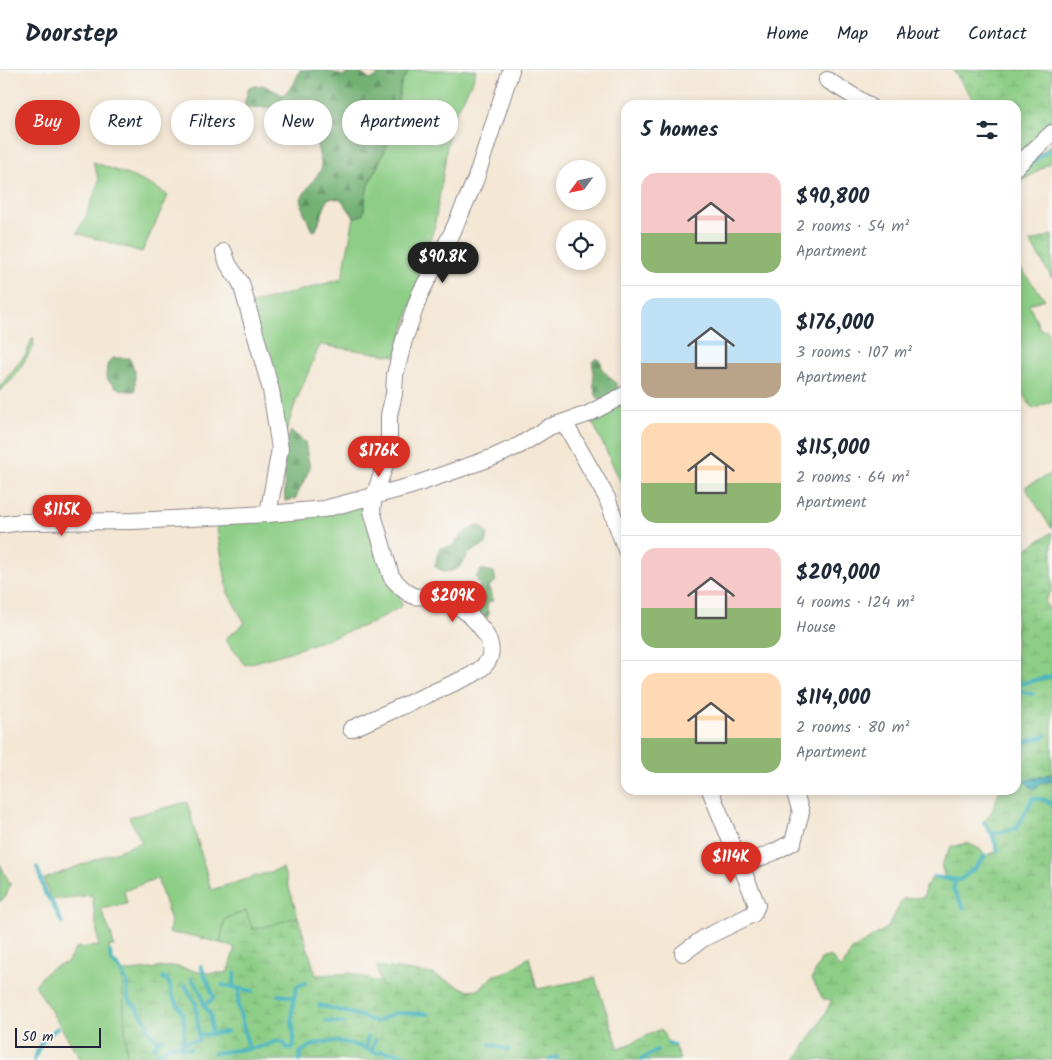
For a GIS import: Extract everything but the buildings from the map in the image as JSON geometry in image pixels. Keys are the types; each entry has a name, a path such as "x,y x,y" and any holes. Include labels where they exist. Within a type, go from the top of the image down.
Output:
{"street":[{"path":"351,729 472,675 485,666 490,655 490,641 484,630 460,608 438,596 414,596 396,583 391,576 372,511 374,496 389,454 389,415 394,394 395,375 404,340 420,294 452,233 475,181 511,70"},
{"path":"827,80 860,100"},
{"path":"1021,162 1052,133"},
{"path":"224,252 228,264 241,283 268,374 272,397 280,449 268,514"},
{"path":"0,525 22,522 128,521 324,510 411,486 494,457 520,445 549,427 588,414 621,397"},
{"path":"564,422 607,498 621,536"},
{"path":"683,952 704,938 753,914 757,905 712,795"},
{"path":"740,866 793,842 801,812 796,795"}],"green space":[{"path":"300,70 326,70 343,76 356,70 370,80 377,76 379,70 409,70 401,84 398,100 342,100 342,145 387,145 367,189 363,215 354,217 341,199 328,198 316,230 312,231 303,210 301,198 322,168 317,145 332,145 332,100 264,100 264,107 254,108 254,100 245,100 249,87 263,85 283,95 294,84"},
{"path":"409,70 476,70 458,109 458,100 398,100 401,84"},
{"path":"953,70 1052,70 1052,129 1024,153 1021,150 1021,100 974,100"},
{"path":"1052,143 1052,161 1021,183 1021,171"},
{"path":"387,145 447,145 434,228 396,356 320,345 296,401 282,444 251,304 342,279 354,217 363,215 367,189"},
{"path":"93,162 143,181 168,196 142,252 77,233 86,216 99,181"},
{"path":"1052,235 1052,278 1030,242"},
{"path":"1021,269 1045,299 1029,304 1040,329 1047,330 1052,353 1052,401 1033,409 1021,391"},
{"path":"33,337 34,346 13,379 0,391 0,386 26,354"},
{"path":"112,358 129,358 135,371 135,391 126,391 119,388 106,377 107,365"},
{"path":"597,358 601,362 602,369 615,382 620,392 601,401 597,397 594,388 592,362"},
{"path":"621,402 621,482 591,419"},
{"path":"291,431 305,442 310,468 295,499 285,501 284,474 280,469 283,449"},
{"path":"1052,473 1052,529 1025,487"},
{"path":"362,506 368,509 397,587 402,606 372,623 293,651 245,665 225,639 245,623 228,593 216,523"},
{"path":"481,526 488,534 486,544 468,553 462,565 452,571 443,572 435,566 439,548 454,546 465,532"},
{"path":"1052,532 1052,590 1045,601 1047,607 1052,607 1052,774 1025,781 1040,784 1052,781 1052,1060 796,1060 820,1023 832,1000 823,999 812,979 821,959 830,956 841,969 852,950 888,927 903,899 924,897 925,887 933,877 945,878 941,865 951,847 967,843 980,849 985,856 998,851 992,834 984,822 992,811 998,795 1021,795 1021,553"},
{"path":"482,569 494,572 496,581 489,587 493,601 488,602 488,617 480,617 467,600 480,587 476,577"},
{"path":"187,802 211,890 283,868 298,917 253,931 246,911 225,919 220,943 193,936 169,933 171,921 157,878 124,891 127,904 101,909 114,946 109,946 111,960 122,972 127,1060 81,1060 35,985 49,970 67,963 76,948 99,946 92,895 51,900 44,879 142,842 129,817"},
{"path":"0,864 10,884 6,896 0,902"},
{"path":"246,911 253,930 298,917 316,975 351,973 380,983 377,966 432,974 469,991 478,990 495,975 510,971 529,957 537,989 595,978 619,1049 661,1029 668,1043 674,1045 680,1060 143,1060 144,1055 130,1056 127,1060 122,972 174,966 204,973 227,973 235,948 220,943 225,919"}],"water":[{"path":"1052,774 1052,781 1040,784 1034,790 1024,781"}],"waterway":[{"path":"1047,124 1052,120"},
{"path":"1021,172 1052,147"},
{"path":"1021,684 1052,676"},
{"path":"1021,691 1032,694"},
{"path":"1021,744 1046,736"},
{"path":"992,834 1016,829 1033,798 1046,800 1052,805"},
{"path":"984,822 992,834 998,851"},
{"path":"933,877 960,880 975,868 985,856"},
{"path":"37,867 45,893 53,904 62,923"},
{"path":"955,880 953,890 964,908"},
{"path":"110,952 111,960 119,968 127,982 128,999 149,1025 147,1029 158,1041"},
{"path":"201,966 214,997 204,1005"},
{"path":"233,988 235,973"},
{"path":"163,978 167,979 183,1016 184,1032 181,1048"},
{"path":"192,979 201,993 204,1005 211,1015 211,1034 199,1035"},
{"path":"214,1053 261,1047 277,1041 284,1043 287,1048 293,1048 292,1011 294,998 297,986 305,983"},
{"path":"184,1042 199,1040 196,1004 185,985"},
{"path":"222,985 253,991"},
{"path":"239,990 238,1006 249,1049"},
{"path":"278,995 294,997"},
{"path":"319,1005 376,1022 396,1013 428,1014"},
{"path":"326,1021 344,1023"},
{"path":"34,1060 41,1043 57,1028"},
{"path":"211,1034 227,1032"},
{"path":"365,1048 368,1037"},
{"path":"154,1048 158,1041 163,1039"},
{"path":"372,1050 375,1039"},
{"path":"300,1060 300,1053 308,1047 328,1042 348,1043 377,1053 382,1051 393,1052 408,1057"},
{"path":"668,1043 674,1045"},
{"path":"149,1058 154,1059 169,1044 190,1049"},
{"path":"490,1044 509,1050"},
{"path":"641,1060 657,1050"},
{"path":"395,1060 398,1053"},
{"path":"550,1060 557,1057"}]}
